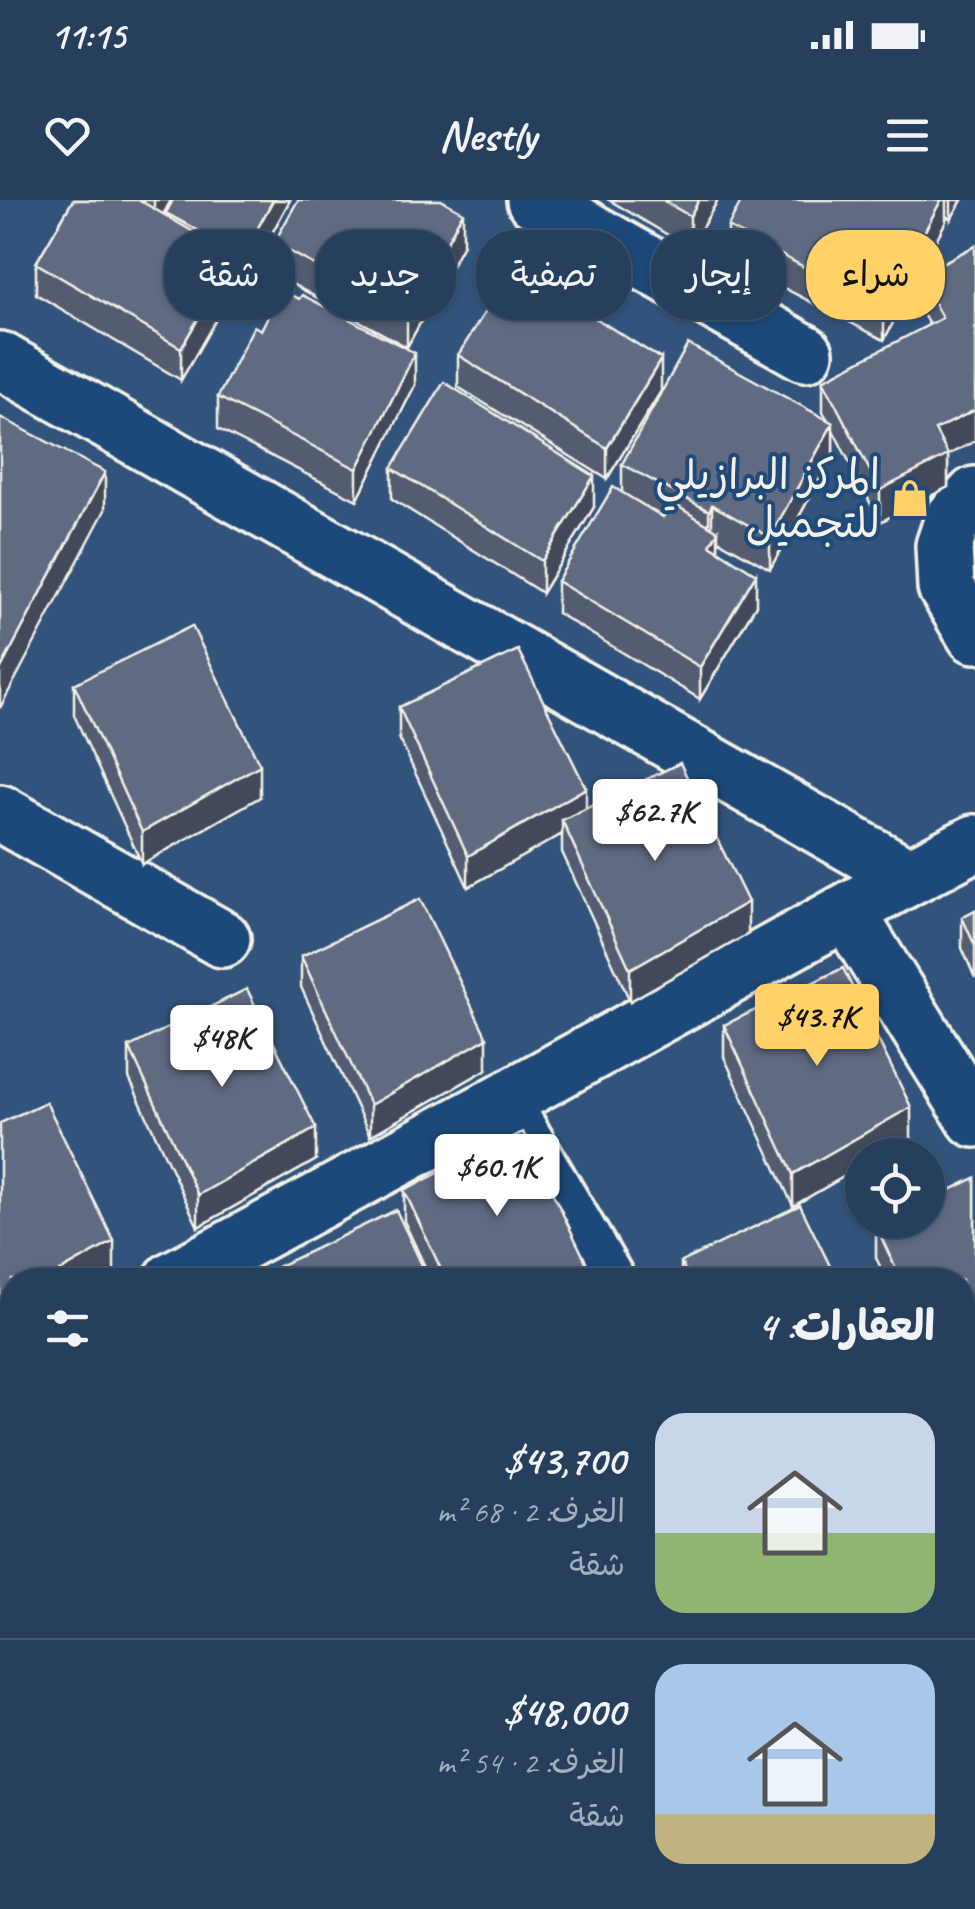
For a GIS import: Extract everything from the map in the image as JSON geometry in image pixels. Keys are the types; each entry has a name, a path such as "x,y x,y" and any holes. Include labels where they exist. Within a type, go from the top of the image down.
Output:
{"street":[{"path":"535,200 805,353"},
{"path":"0,360 909,877"},
{"path":"975,495 953,519 944,546 946,587 975,635"},
{"path":"0,813 222,939"},
{"path":"195,1268 975,844"},
{"path":"847,912 975,1119"},
{"path":"502,1102 599,1268"}],"building":[{"path":"73,200 139,200 190,230 164,230 164,320 197,320 181,348 36,263"},
{"path":"173,200 273,200 257,230 197,230 166,213"},
{"path":"298,200 441,200 463,212 453,230 315,230 315,265 295,254 295,230 281,230"},
{"path":"662,200 699,200 690,216"},
{"path":"742,200 941,200 925,230 806,230 806,268 786,257 786,230 728,227"},
{"path":"975,246 975,410 935,430 948,455 880,490 823,380 938,320 945,320 945,262"},
{"path":"302,295 315,302 315,320 351,320 415,353 357,469 218,397 254,326 261,330 266,320 295,320 295,297 299,299"},
{"path":"480,320 598,320 661,359 607,448 458,355"},
{"path":"688,344 833,423 770,537 712,505 709,511 622,464"},
{"path":"444,382 594,476 542,561 392,468"},
{"path":"0,417 105,472 0,670"},
{"path":"613,487 663,517 672,503 718,531 710,545 756,574 700,667 557,581"},
{"path":"192,626 260,765 142,832 74,684"},
{"path":"518,650 586,788 468,856 399,707"},
{"path":"680,763 748,902 630,969 562,820"},
{"path":"420,899 487,1038 370,1105 301,956"},
{"path":"975,910 975,946 962,917"},
{"path":"843,968 911,1107 856,1138 845,1138 845,1144 793,1174 724,1025"},
{"path":"247,989 316,1128 198,1195 129,1047"},
{"path":"46,1102 114,1241 66,1268 0,1268 0,1123"},
{"path":"523,1132 589,1268 440,1268 404,1190"},
{"path":"975,1178 975,1268 895,1268 882,1238 945,1238 945,1193"},
{"path":"800,1205 831,1268 684,1268 681,1262"},
{"path":"396,1210 423,1268 277,1268"}],"place":[{"name":"المركز البرازيلي للتجميل","path":"910,498"}]}
